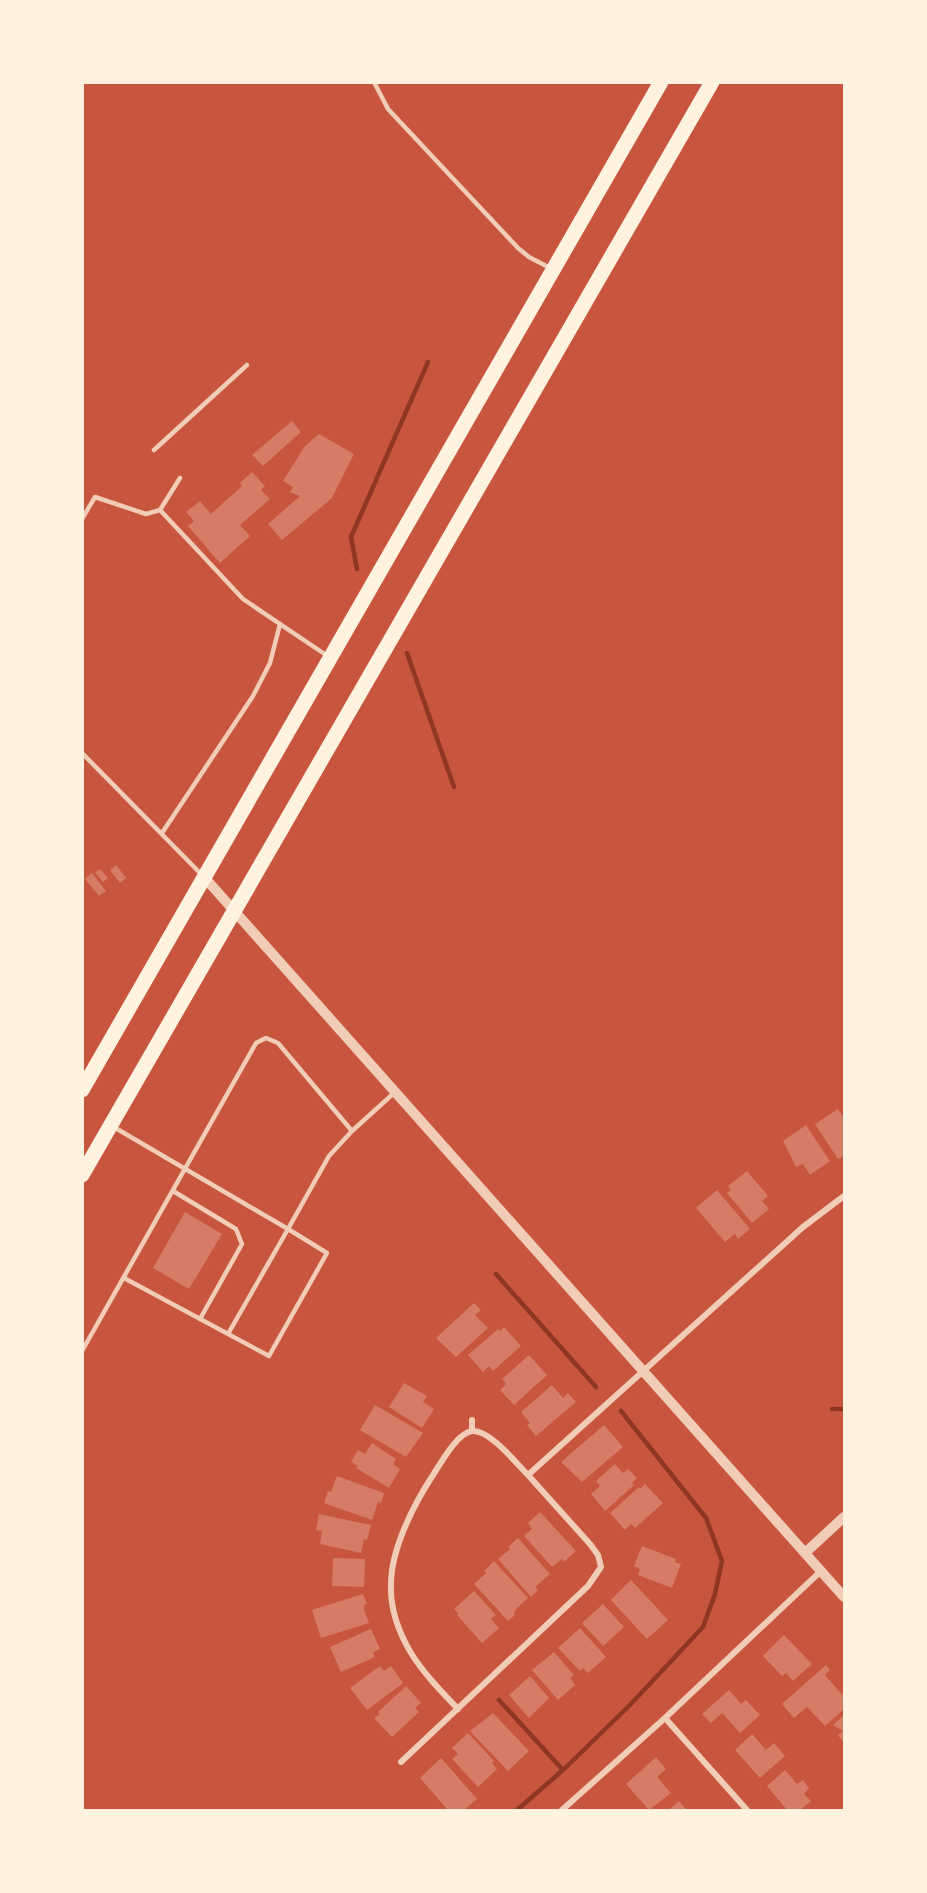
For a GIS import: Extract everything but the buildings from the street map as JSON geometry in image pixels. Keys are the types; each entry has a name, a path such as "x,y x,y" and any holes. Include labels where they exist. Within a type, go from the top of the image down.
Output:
{"main road":[{"path":"82,1090 661,82"},
{"path":"82,1175 712,82"}],"street":[{"path":"205,878 844,1598"},
{"path":"528,1475 803,1227 844,1196"},
{"path":"472,1420 472,1431"},
{"path":"401,1762 458,1709 588,1586 600,1567 598,1555 590,1544 528,1475 492,1438 472,1431 451,1447 429,1481 410,1517 396,1551 390,1584 395,1619 411,1653 432,1681 458,1709"},
{"path":"805,1553 844,1517"},
{"path":"562,1810 665,1718 821,1571"},
{"path":"665,1718 747,1810"}],"lane":[{"path":"374,82 388,108 518,248 529,257 554,269"},
{"path":"154,450 247,365"},
{"path":"82,519 95,497 146,514 160,510 180,478"},
{"path":"160,510 243,598 331,658"},
{"path":"162,834 253,696 270,663 280,624"},
{"path":"82,753 205,878"},
{"path":"82,1351 256,1043 266,1038 278,1043 352,1131"},
{"path":"228,1334 329,1156 352,1131 396,1092"},
{"path":"111,1125 327,1253 269,1356 124,1278"},
{"path":"173,1191 236,1229 242,1244 200,1319"}],"waterway":[{"path":"357,569 351,537 428,362"},
{"path":"407,653 454,787"},
{"path":"496,1274 596,1387"},
{"path":"832,1409 844,1409"},
{"path":"517,1810 563,1770 629,1706 703,1627 715,1594 722,1561 706,1518 621,1411"},
{"path":"499,1700 563,1770"}]}
